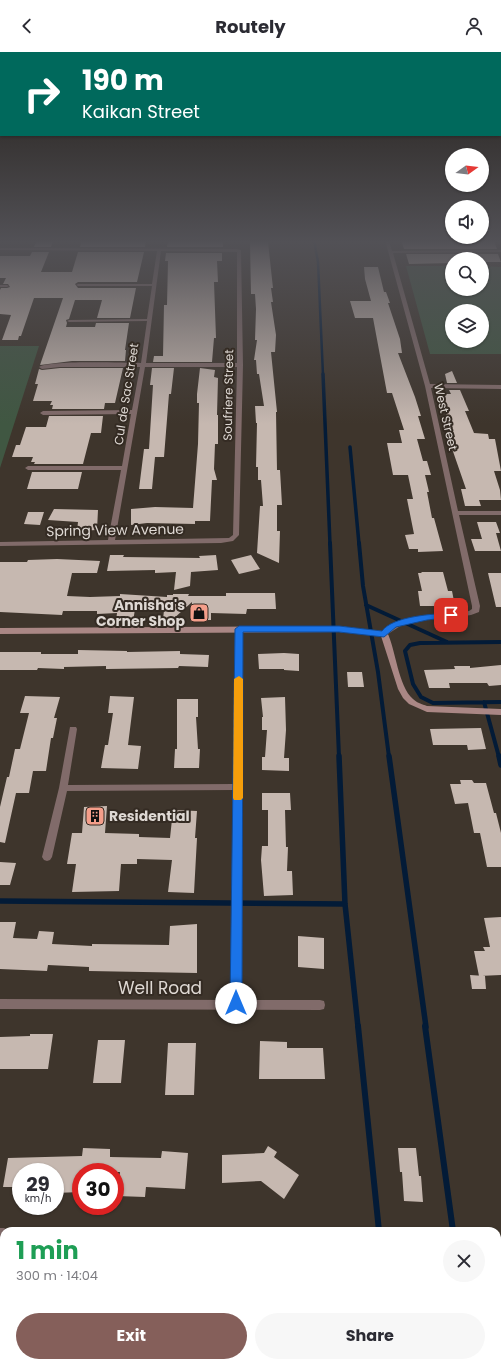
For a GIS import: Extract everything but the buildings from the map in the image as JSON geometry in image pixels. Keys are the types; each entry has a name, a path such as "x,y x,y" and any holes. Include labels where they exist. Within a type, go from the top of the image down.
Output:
{"street":[{"name":"Cul de Sac Street","path":"111,542 143,365 151,301"},
{"name":"Soufriere Street","path":"231,540 236,535 240,365 239,301"},
{"name":"West Street","path":"384,634 388,628 394,625 427,618 471,613 476,610 476,601 428,386 405,301"},
{"path":"69,321 148,320"},
{"path":"42,368 60,365 240,365"},
{"path":"428,386 501,386"},
{"path":"43,413 134,412"},
{"path":"28,468 125,468"},
{"path":"457,513 501,513"},
{"name":"Spring View Avenue","path":"0,544 231,540"},
{"path":"236,1003 239,629"},
{"path":"0,631 339,629 384,634 401,687 409,700 417,706 427,709 501,712"},
{"path":"48,857 63,788 73,728"},
{"path":"63,788 238,787"},
{"name":"Well Road","path":"0,1004 320,1004"}],"green space":[{"path":"416,301 501,301 501,354 430,354"},
{"path":"0,346 39,346 0,468"}],"waterway":[{"path":"320,301 323,375"},
{"path":"323,374 330,544"},
{"path":"350,447 359,544"},
{"path":"330,543 339,757"},
{"path":"359,543 366,605"},
{"path":"366,605 447,642"},
{"path":"366,605 378,672 389,757"},
{"path":"484,702 433,703 421,697 413,684 405,651 410,645 420,643 501,642"},
{"path":"484,702 499,757"},
{"path":"484,702 501,702"},
{"path":"339,756 345,904"},
{"path":"389,756 426,1027"},
{"path":"499,756 501,765"},
{"path":"0,901 345,904"},
{"path":"345,904 358,1027"},
{"path":"358,1026 379,1227"},
{"path":"425,1026 452,1227"}],"slow traffic":[{"path":"238,798 239,679"}],"place":[{"name":"Annisha's Corner Shop","path":"199,613"},
{"name":"Residential","path":"95,816"}],"route":[{"path":"236,1003 239,629 339,629 384,634 388,628 394,625 451,615"}]}
